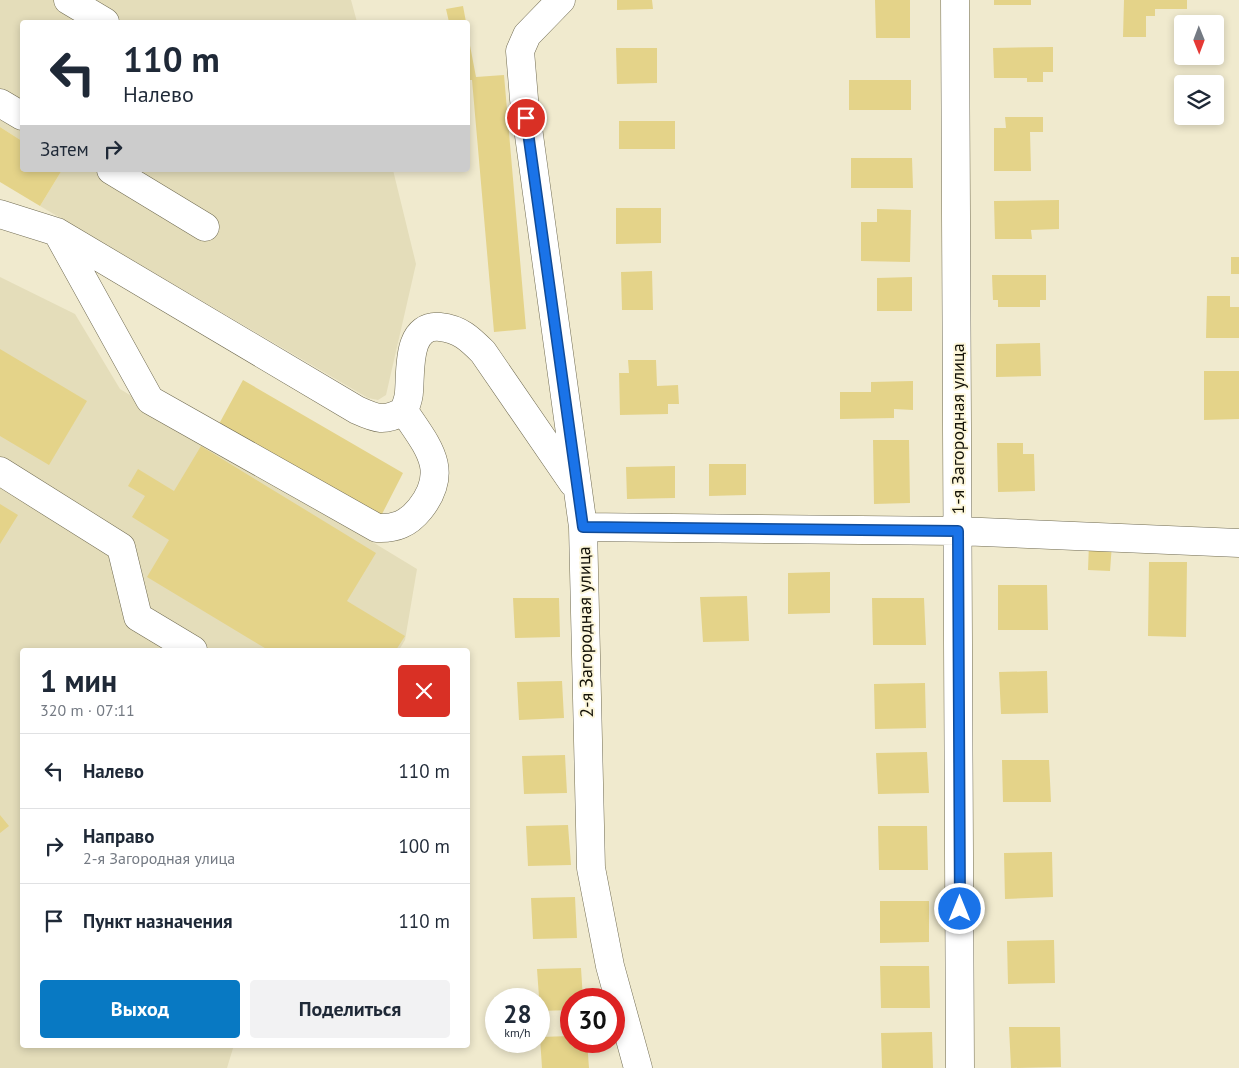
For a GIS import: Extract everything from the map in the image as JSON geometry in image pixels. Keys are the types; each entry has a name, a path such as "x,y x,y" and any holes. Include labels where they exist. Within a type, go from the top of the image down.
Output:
{"street":[{"path":"68,0 102,20"},
{"name":"2-я Загородная улица","path":"561,0 527,35 520,52 524,99 583,527 590,868 610,966 638,1068"},
{"name":"1-я Загородная улица","path":"955,0 960,1068"},
{"path":"0,103 20,115"},
{"path":"114,172 205,227"},
{"path":"0,214 57,232 357,410 376,418 390,419 404,411 410,394 409,367 415,343 424,332 435,327 451,328 468,336 483,352 576,486"},
{"path":"57,232 150,400 377,528 390,529 402,525 416,514 430,497 436,478 433,458 404,411"},
{"path":"0,471 121,547 138,617 189,648"},
{"path":"583,527 958,531 1239,543"}],"shaded area":[{"path":"0,0 351,0 356,20 20,20 20,140 0,127"},
{"path":"61,172 393,172 416,264 386,395 378,400 368,398 40,206"},
{"path":"0,277 75,314 120,389 417,569 405,640 400,648 20,648 20,1048 233,1048 227,1068 0,1068"}],"building":[{"path":"617,0 652,0 653,9 617,10"},
{"path":"875,0 910,0 910,38 876,38"},
{"path":"994,0 1031,0 1031,5 994,5"},
{"path":"1124,0 1187,0 1187,9 1155,9 1155,16 1146,16 1146,37 1123,37"},
{"path":"463,6 466,20 449,20 446,9"},
{"path":"470,46 476,77 504,75 526,329 494,332 472,80 470,80"},
{"path":"1053,47 1053,72 1043,72 1043,82 1027,82 1027,78 994,78 993,48"},
{"path":"616,48 657,48 657,83 617,84"},
{"path":"849,80 911,80 911,110 849,110"},
{"path":"1005,117 1043,117 1043,132 1030,132 1031,171 994,171 994,128 1006,128"},
{"path":"619,121 675,121 675,149 619,149"},
{"path":"0,127 20,140 20,172 61,172 40,206 0,182"},
{"path":"851,158 912,158 913,188 851,188"},
{"path":"1059,200 1059,229 1031,230 1032,239 995,239 994,201"},
{"path":"616,208 661,208 661,243 616,244"},
{"path":"877,209 911,210 910,262 861,261 861,222 877,222"},
{"path":"1231,257 1239,257 1239,274 1231,274"},
{"path":"652,271 653,310 622,310 621,272"},
{"path":"992,275 1046,275 1046,300 1040,300 1040,307 998,307 998,300 993,300"},
{"path":"912,277 912,311 877,311 877,278"},
{"path":"1207,296 1230,296 1230,307 1239,307 1239,338 1206,338"},
{"path":"1040,343 1041,376 996,377 996,344"},
{"path":"0,349 87,401 49,465 0,436"},
{"path":"628,360 656,360 657,386 678,385 679,404 668,404 668,414 620,415 619,373 629,373"},
{"path":"1204,371 1239,371 1239,419 1204,420"},
{"path":"243,380 403,473 381,516 219,424"},
{"path":"913,381 913,410 894,409 894,418 840,419 840,392 871,392 871,382"},
{"path":"873,440 909,440 910,503 874,504"},
{"path":"997,443 1023,443 1023,454 1034,454 1035,491 998,492"},
{"path":"201,446 376,553 347,601 405,636 397,648 265,648 147,577 169,540 132,517 145,496 128,486 138,469 174,491"},
{"path":"709,464 746,464 746,495 709,496"},
{"path":"675,466 675,498 627,499 626,467"},
{"path":"0,504 18,515 0,544"},
{"path":"1089,543 1112,544 1110,571 1088,570"},
{"path":"1149,562 1187,562 1186,637 1148,636"},
{"path":"830,572 830,613 788,614 788,573"},
{"path":"998,585 1047,585 1048,630 998,630"},
{"path":"747,596 749,641 703,642 700,597"},
{"path":"513,598 559,598 560,637 515,638"},
{"path":"872,598 924,598 926,645 873,645"},
{"path":"1047,671 1048,713 1001,714 999,672"},
{"path":"562,681 564,718 519,720 517,682"},
{"path":"925,683 926,728 875,729 874,684"},
{"path":"927,752 929,793 878,794 876,753"},
{"path":"565,755 567,793 524,794 522,756"},
{"path":"1002,760 1049,760 1051,802 1003,802"},
{"path":"0,815 9,826 0,833"},
{"path":"568,825 571,865 528,866 526,826"},
{"path":"878,826 927,826 928,870 879,870"},
{"path":"1052,852 1053,897 1005,899 1004,853"},
{"path":"575,897 577,938 533,939 531,898"},
{"path":"880,901 929,901 929,942 880,943"},
{"path":"1054,940 1055,983 1008,984 1007,941"},
{"path":"880,966 929,966 930,1008 881,1008"},
{"path":"581,968 582,988 560,988 560,1010 550,1011 550,988 538,988 537,969"},
{"path":"1009,1027 1060,1027 1061,1067 1011,1068"},
{"path":"932,1032 933,1068 882,1068 881,1033"},
{"path":"560,1036 560,1053 588,1053 589,1068 542,1068 541,1053 550,1053 550,1037"}],"route":[{"path":"526,118 583,527 958,531 960,909"}]}
